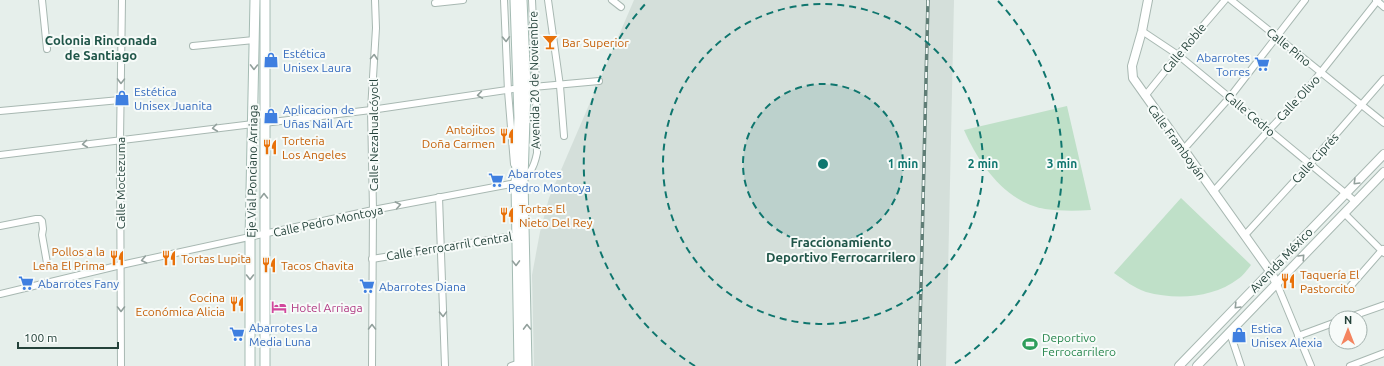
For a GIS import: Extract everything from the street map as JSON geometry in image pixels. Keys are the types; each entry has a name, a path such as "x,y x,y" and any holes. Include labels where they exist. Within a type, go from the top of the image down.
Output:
{"main road":[{"name":"Eje Vial Ponciano Arriaga","path":"250,366 250,238 255,0"},
{"name":"Eje Vial Ponciano Arriaga","path":"265,0 265,366"},
{"name":"Avenida 20 de Noviembre","path":"514,0 522,88 516,172 519,181"},
{"name":"Avenida 20 de Noviembre","path":"521,364 519,181 522,88 522,0"}],"street":[{"path":"42,0 47,49"},
{"name":"Calle Moctezuma","path":"121,366 120,100 122,0"},
{"name":"Calle Nezahualcóyotl","path":"372,366 373,210 371,110 376,28 375,0"},
{"path":"435,3 463,0"},
{"name":"Avenida 20 de Noviembre","path":"504,0 512,153 516,172"},
{"name":"Avenida 20 de Noviembre","path":"519,181 531,172 536,160 536,87 532,0"},
{"path":"548,0 560,86 564,136"},
{"path":"612,0 620,6"},
{"name":"Calle Framboyán","path":"1148,0 1142,31 1132,66 1131,72 1133,78 1245,235 1270,271 1277,284"},
{"name":"Calle Roble","path":"1145,96 1225,0"},
{"name":"Calle Pino","path":"1231,0 1384,123"},
{"path":"1183,150 1230,97 1305,0"},
{"path":"1377,0 1384,7"},
{"name":"Calle Olivo","path":"1213,192 1322,73 1377,0"},
{"name":"Calle Cedro","path":"1142,31 1178,55 1346,192 1356,202"},
{"path":"193,46 254,40"},
{"name":"Calle Ciprés","path":"1245,235 1310,164 1384,79"},
{"path":"264,122 371,110 522,88 560,86 598,81"},
{"path":"0,111 120,100"},
{"path":"0,155 253,124"},
{"name":"Avenida México","path":"1179,366 1384,154"},
{"name":"Avenida México","path":"1197,366 1384,172"},
{"name":"Calle Pedro Montoya","path":"0,294 121,265 373,210 519,181"},
{"path":"439,197 445,366"},
{"path":"1344,212 1383,250 1348,289"},
{"path":"0,226 40,219 44,229 42,236 48,263"},
{"name":"Calle Ferrocarril Central","path":"372,259 520,235"},
{"path":"1277,284 1311,366"},
{"path":"1368,311 1384,305"},
{"path":"1298,336 1328,325"},
{"path":"1230,333 1241,366"},
{"path":"1350,366 1384,353"}],"shaded area":[{"path":"634,0 954,0 946,366 534,366 532,275 540,232 549,198"}],"green space":[{"path":"1067,106 1091,210 1068,211 1045,209 1031,205 1018,198 995,180 977,156 964,130"},
{"path":"1181,198 1251,265 1243,275 1228,285 1206,294 1194,296 1170,296 1146,292 1133,286 1114,273"}],"railway":[{"path":"919,366 928,0"}],"place":[{"name":"Bar Superior","path":"550,42"},
{"name":"Estética Unisex Laura","path":"271,60"},
{"name":"Abarrotes Torres","path":"1262,64"},
{"name":"Estética Unisex Juanita","path":"122,98"},
{"name":"Aplicacion de Uñas Nail Art","path":"271,116"},
{"name":"Antojitos Doña Carmen","path":"507,136"},
{"name":"Torteria Los Angeles","path":"270,147"},
{"name":"Abarrotes Pedro Montoya","path":"496,180"},
{"name":"Tortas El Nieto Del Rey","path":"507,215"},
{"name":"Pollos a la Leña El Prima","path":"117,258"},
{"name":"Tortas Lupita","path":"169,258"},
{"name":"Tacos Chavita","path":"269,265"},
{"name":"Taquería El Pastorcito","path":"1288,281"},
{"name":"Abarrotes Fany","path":"26,283"},
{"name":"Abarrotes Diana","path":"367,286"},
{"name":"Cocina Económica Alicia","path":"237,304"},
{"name":"Hotel Arriaga","path":"279,307"},
{"name":"Abarrotes La Media Luna","path":"237,334"},
{"name":"Estica Unisex Alexia","path":"1239,335"},
{"name":"Deportivo Ferrocarrilero","path":"1030,344"}],"district":[{"name":"Colonia Rinconada de Santiago","path":"101,48"},
{"name":"Fraccionamiento Deportivo Ferrocarrilero","path":"841,250"}]}
